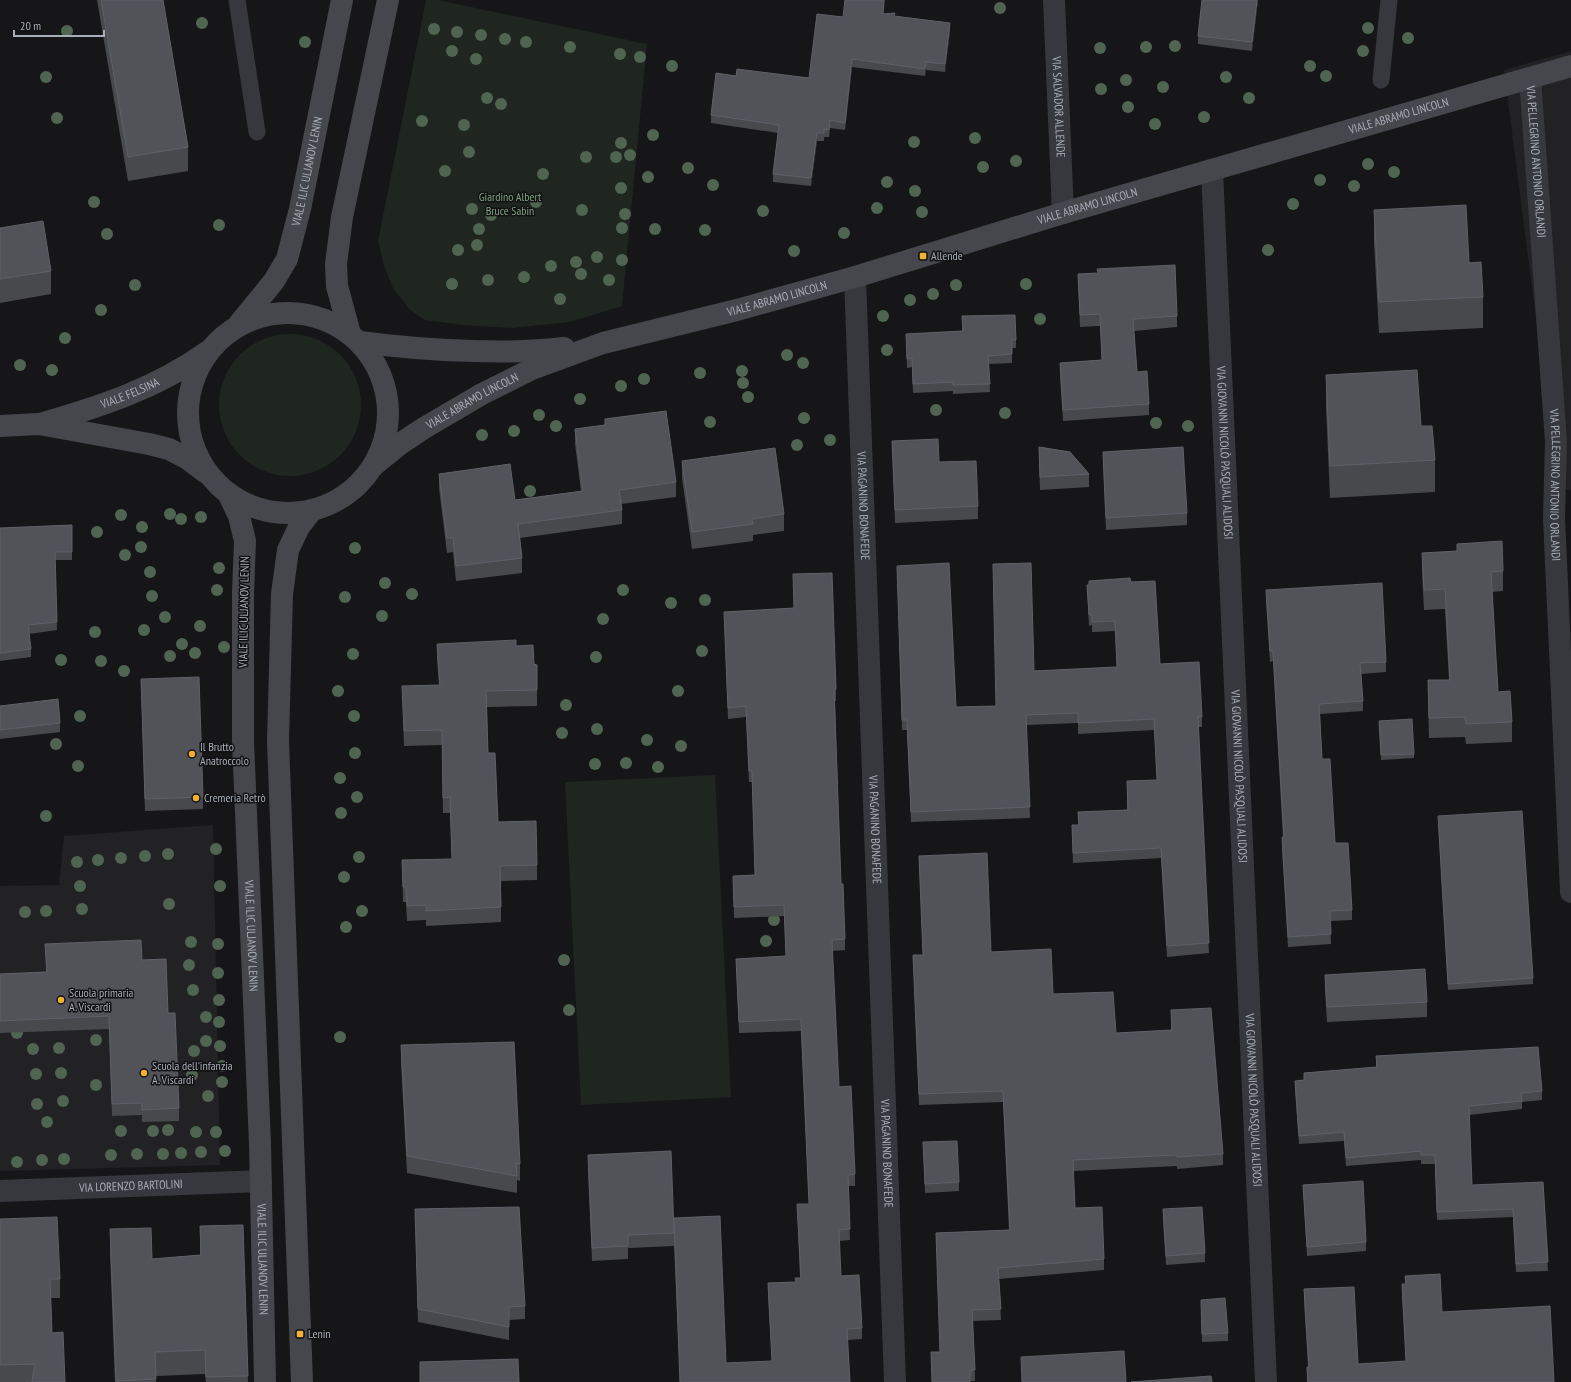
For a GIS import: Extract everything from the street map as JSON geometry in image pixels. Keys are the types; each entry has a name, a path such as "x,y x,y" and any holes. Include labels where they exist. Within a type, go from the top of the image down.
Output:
{"main road":[{"name":"VIALE ILIC ULJANOV LENIN","path":"237,326 274,282 287,259 300,209 342,0"},
{"path":"355,338 337,286 336,264 342,217 388,0"},
{"name":"VIALE ABRAMO LINCOLN","path":"355,338 416,349 520,352 546,351 603,343 737,310 856,278 1063,213 1571,66"},
{"path":"290,313 311,316 332,323 355,338 371,356 379,371 386,389 389,409 387,429 382,448 373,466 363,479 351,491 337,500 312,510 294,512 265,510 246,503 228,493 209,475 196,451 190,433 188,413 190,394 195,378 213,348 237,326 255,318 274,314 290,313"},
{"name":"VIALE ABRAMO LINCOLN","path":"373,466 400,444 424,428 482,394 532,369 603,343"},
{"name":"VIALE FELSINA","path":"0,427 40,424 89,410 151,386 185,368 213,348"},
{"name":"VIALE FELSINA","path":"40,424 169,449 188,459 209,475"},
{"name":"VIALE ILIC ULJANOV LENIN","path":"228,493 239,516 245,541 243,593 243,741 261,1181 265,1382"},
{"path":"302,1382 278,741 282,594 288,550 299,527 312,510"}],"street":[{"name":"VIA SALVADOR ALLENDE","path":"1054,0 1063,213"},
{"name":"VIA PELLEGRINO ANTONIO ORLANDI","path":"1530,78 1556,442 1554,518 1571,892"},
{"name":"VIA GIOVANNI NICOLÒ PASQUALI ALIDOSI","path":"1212,170 1266,1382"},
{"name":"VIA PAGANINO BONAFEDE","path":"856,278 895,1382"},
{"path":"1556,442 1565,459 1571,466"},
{"name":"VIA LORENZO BARTOLINI","path":"0,1191 261,1181"}],"lane":[{"path":"237,0 257,132"},
{"path":"1381,80 1389,0"}],"shaded area":[{"path":"1571,51 1571,490 1558,489 1504,70"},
{"path":"213,825 220,1165 0,1171 0,886 59,885 64,836"}],"green space":[{"name":"Giardino Albert Bruce Sabin","path":"426,0 438,0 647,44 622,306 570,322 512,328 463,325 425,320 409,309 393,288 384,266 378,241"},
{"path":"283,334 297,334 324,342 345,360 356,378 360,391 360,419 353,439 335,460 324,468 311,473 297,476 283,476 256,468 235,450 227,439 222,426 219,412 219,398 227,371 245,350 256,342 269,337"},
{"path":"715,775 731,1097 581,1105 565,782"}],"building":[{"path":"101,0 163,0 188,147 128,157"},
{"path":"845,0 884,0 883,14 895,13 894,16 950,23 945,64 926,62 925,69 852,59 845,123 830,120 829,130 824,129 824,133 817,133 811,178 773,174 779,125 711,115 716,73 736,76 737,69 809,78 817,14 843,17"},
{"path":"1202,0 1257,0 1252,42 1198,36"},
{"path":"1466,205 1469,263 1481,262 1483,297 1379,302 1374,210"},
{"path":"43,221 51,271 0,279 0,228"},
{"path":"1175,265 1177,316 1133,319 1137,372 1147,371 1149,404 1063,410 1060,363 1102,360 1100,314 1080,315 1078,274 1098,273 1097,269"},
{"path":"1015,315 1016,340 1012,340 1012,354 988,356 990,384 953,385 953,382 913,384 912,358 907,359 906,334 963,331 962,316"},
{"path":"1417,370 1421,426 1432,426 1435,460 1330,466 1326,375"},
{"path":"666,411 676,482 619,490 622,510 518,524 522,558 456,566 453,538 447,538 439,474 510,464 515,500 583,491 575,429 605,425 605,419"},
{"path":"938,439 939,462 976,461 978,506 895,510 892,441"},
{"path":"1039,447 1070,452 1089,474 1040,477"},
{"path":"1183,447 1187,513 1106,518 1103,452"},
{"path":"775,448 784,514 752,519 753,524 692,532 682,461"},
{"path":"72,525 72,552 55,552 57,622 28,625 31,649 0,653 0,528"},
{"path":"1502,541 1503,571 1491,572 1498,692 1510,691 1512,722 1466,724 1465,717 1429,718 1428,680 1450,680 1445,589 1424,590 1422,553 1457,551 1457,544"},
{"path":"949,563 956,707 996,706 993,564 1031,563 1034,671 1117,667 1115,621 1092,622 1092,615 1089,615 1087,585 1089,585 1089,581 1130,578 1131,582 1155,581 1160,664 1199,662 1202,717 1198,717 1209,943 1167,946 1161,848 1073,853 1072,825 1079,825 1078,812 1128,810 1127,781 1157,780 1154,719 1078,723 1078,713 1026,715 1030,807 911,812 907,720 902,720 897,566"},
{"path":"832,573 836,689 834,690 841,884 843,884 845,939 832,940 839,1087 851,1086 855,1174 848,1175 850,1229 839,1230 841,1276 859,1275 862,1328 847,1329 850,1382 680,1382 674,1218 720,1216 726,1363 772,1361 768,1283 796,1282 795,1278 801,1278 797,1204 809,1204 801,1019 739,1022 736,959 786,956 784,905 734,907 733,876 755,875 752,771 749,771 746,706 728,708 724,612 794,608 793,574"},
{"path":"1382,583 1386,662 1360,663 1363,701 1319,704 1322,759 1330,759 1335,843 1348,843 1352,910 1330,911 1331,934 1288,937 1282,837 1284,837 1273,651 1270,651 1266,590"},
{"path":"516,640 516,646 533,645 534,664 537,665 537,690 486,691 488,753 495,753 498,822 536,821 537,865 500,866 501,907 426,911 426,905 407,906 406,887 403,887 402,860 452,859 450,797 443,798 442,730 404,731 402,686 440,685 437,644"},
{"path":"199,677 203,797 145,799 141,679"},
{"path":"58,699 60,723 0,730 0,706"},
{"path":"1412,719 1414,754 1381,755 1379,721"},
{"path":"1522,811 1533,978 1448,984 1438,816"},
{"path":"987,853 991,952 1051,949 1053,994 1113,992 1116,1033 1172,1030 1171,1010 1211,1008 1223,1154 1073,1160 1075,1208 1102,1207 1104,1259 998,1268 1001,1309 972,1310 975,1370 970,1370 970,1382 932,1382 931,1352 940,1352 936,1233 1010,1230 1003,1091 919,1094 913,955 923,955 919,856"},
{"path":"141,940 142,960 166,959 168,1013 175,1013 179,1108 142,1110 142,1103 112,1104 109,1016 0,1021 0,974 47,972 45,944"},
{"path":"1425,969 1427,1002 1327,1007 1325,975"},
{"path":"514,1042 520,1164 516,1163 517,1176 407,1156 401,1045"},
{"path":"1538,1047 1542,1091 1521,1093 1522,1101 1469,1106 1472,1185 1543,1182 1548,1262 1516,1264 1513,1209 1437,1212 1435,1155 1421,1155 1421,1151 1346,1158 1344,1132 1299,1136 1295,1081 1304,1080 1304,1073 1377,1067 1376,1056"},
{"path":"957,1141 959,1182 925,1184 923,1142"},
{"path":"671,1151 674,1233 628,1235 628,1246 592,1248 588,1155"},
{"path":"1363,1181 1366,1242 1307,1247 1303,1185"},
{"path":"519,1207 525,1306 509,1307 509,1327 418,1309 415,1209"},
{"path":"1202,1207 1205,1253 1166,1256 1163,1209"},
{"path":"57,1217 60,1279 50,1279 52,1333 63,1332 65,1382 32,1382 35,1364 0,1365 0,1219"},
{"path":"243,1225 248,1376 206,1377 205,1350 155,1352 156,1379 116,1381 110,1229 151,1228 152,1259 201,1255 200,1226"},
{"path":"1440,1274 1442,1312 1550,1306 1554,1382 1308,1382 1307,1367 1309,1367 1304,1289 1354,1287 1358,1364 1406,1361 1402,1284 1406,1284 1405,1276"},
{"path":"1225,1298 1228,1333 1202,1334 1201,1300"},
{"path":"1124,1351 1126,1382 1022,1382 1021,1357"},
{"path":"518,1359 519,1382 420,1382 420,1362"},
{"path":"1211,1376 1212,1382 1131,1382"}],"place":[{"name":"Allende","path":"923,256"},
{"name":"Il Brutto Anatroccolo","path":"192,754"},
{"name":"Cremeria Retrò","path":"196,798"},
{"name":"Scuola primaria A. Viscardi","path":"61,1000"},
{"name":"Scuola dell'infanzia A. Viscardi","path":"144,1073"},
{"name":"Lenin","path":"300,1334"}]}
